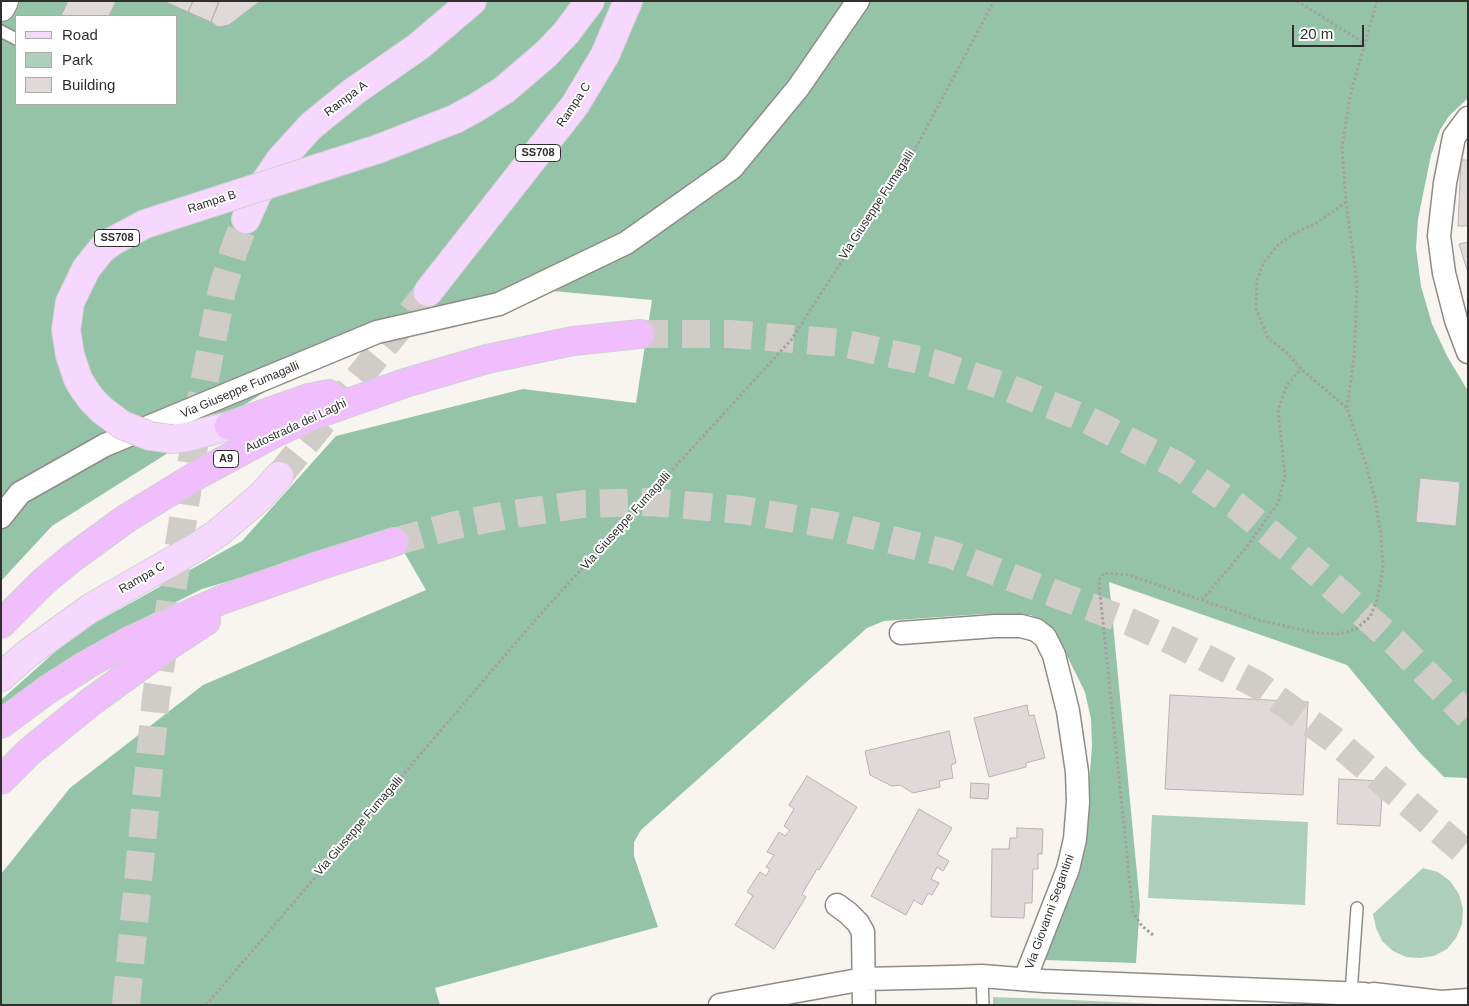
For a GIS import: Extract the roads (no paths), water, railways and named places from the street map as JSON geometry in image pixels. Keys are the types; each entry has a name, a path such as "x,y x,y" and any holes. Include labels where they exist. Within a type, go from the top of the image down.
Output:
{"highway":[{"name":"Autostrada dei Laghi","path":"1,624 43,582 72,558 127,518 199,474 271,435 311,416 397,385 487,358 573,341 640,334"},
{"path":"229,426 309,398 487,358"},
{"path":"1,724 47,690 129,641 221,600 394,542"},
{"path":"1,780 29,752 92,700 168,646 217,614 267,585"}],"main road":[{"name":"Rampa A","path":"246,219 257,194 281,159 311,126 353,92 419,46 472,1"},
{"name":"Rampa B","path":"229,426 187,437 150,436 122,425 97,405 84,389 70,355 66,330 70,302 86,268 102,249 122,235 145,224 378,149 455,119 504,90 546,54 566,33 590,1"},
{"name":"Rampa C","path":"428,292 575,105 605,55 628,1"},
{"name":"Rampa C","path":"1,678 28,653 92,607 218,533 254,502 280,476"}],"street":[{"path":"1,8 4,1"},
{"name":"Via Giuseppe Fumagalli","path":"1,517 20,493 105,446 377,332 499,304 626,243 732,168 798,88 858,1"},
{"path":"1468,118 1454,138 1445,183 1439,236 1444,273 1456,320 1468,352"},
{"name":"Via Giovanni Segantini","path":"901,633 995,626 1021,626 1036,630 1045,637 1054,655 1068,711 1077,772 1078,802 1075,838 1068,869 1025,979"},
{"path":"837,904 853,918 863,932 864,1005"},
{"name":"Via Giovanni Segantini","path":"720,1005 864,979 982,976 1270,991 1438,1003 1468,1000"},
{"name":"Via Giovanni Segantini","path":"1270,991 1318,1005"}],"lane":[{"path":"1,31 15,38"},
{"path":"1357,908 1365,998"},
{"path":"982,976 983,1005"}],"tunnel":[{"path":"126,1005 156,697 202,394 222,290 246,219"},
{"path":"279,476 428,292"},
{"path":"640,334 730,334 842,343 933,363 1006,387 1088,420 1178,466 1239,508 1306,563 1396,643 1468,716"},
{"path":"394,542 452,526 507,515 583,504 650,502 742,510 831,525 949,554 1130,622 1258,685 1333,739 1468,855"}]}
